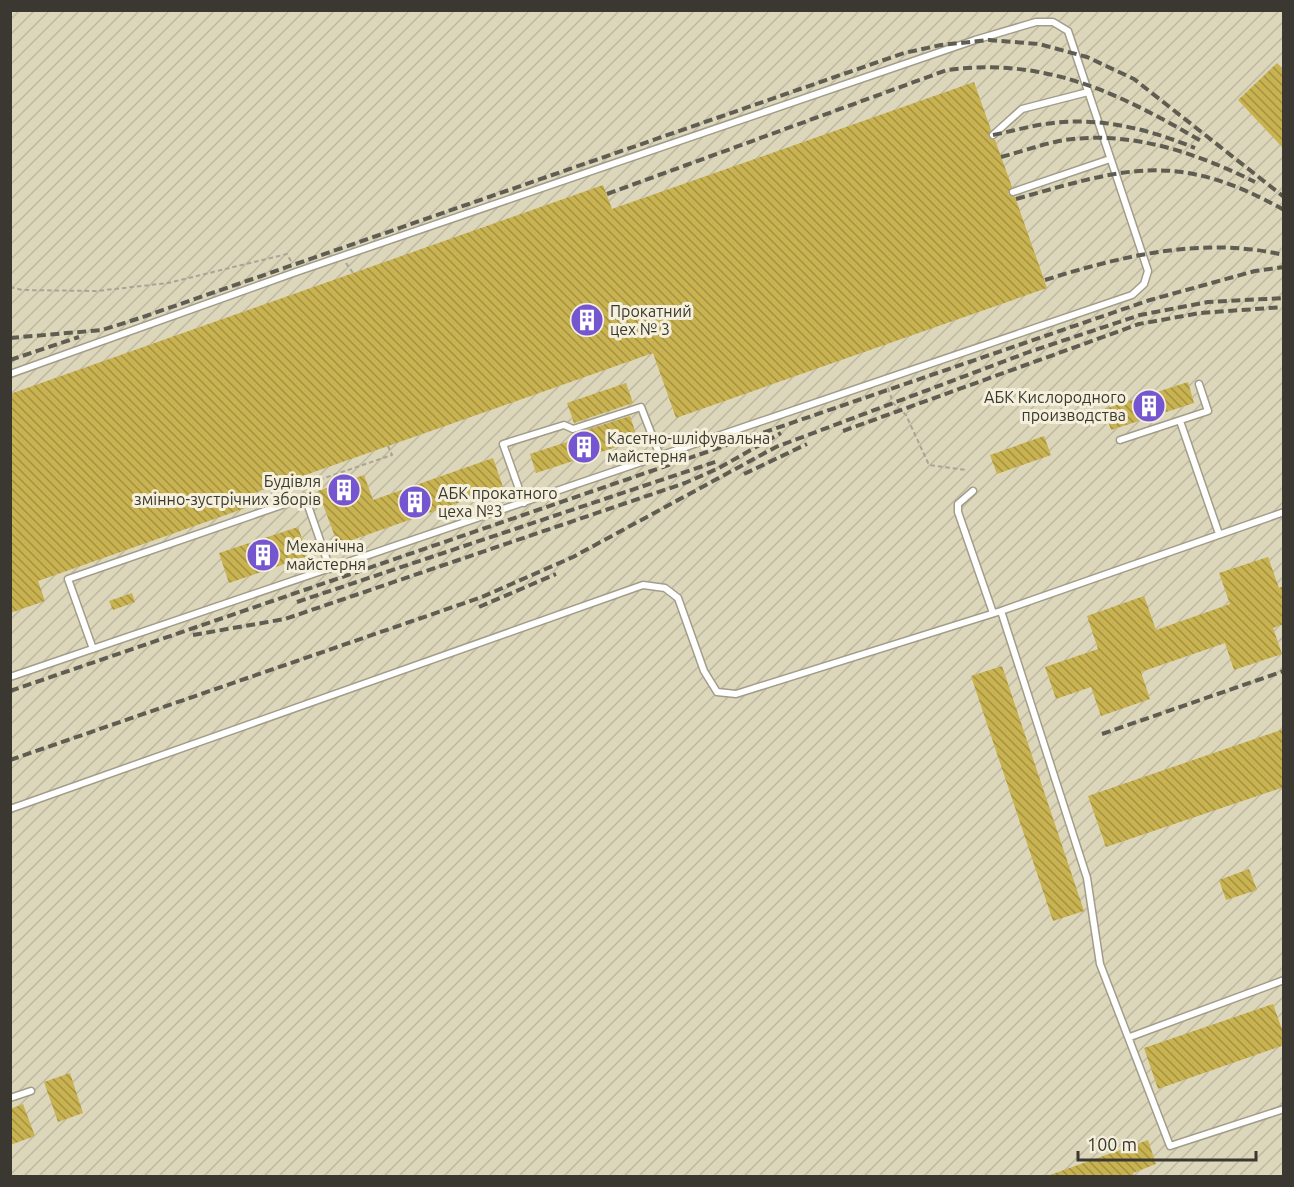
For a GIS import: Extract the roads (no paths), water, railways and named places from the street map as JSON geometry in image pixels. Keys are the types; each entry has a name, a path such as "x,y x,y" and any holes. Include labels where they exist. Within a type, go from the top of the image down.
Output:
{"lane":[{"path":"10,374 296,272 952,48 1036,22 1053,22 1068,32 1148,271 1144,284 1132,295 10,677"},
{"path":"993,135 1022,109 1088,92"},
{"path":"1013,192 1110,159"},
{"path":"1120,440 1208,411 1199,384"},
{"path":"524,503 503,444 564,424 573,429 641,407 660,456"},
{"path":"1179,421 1219,534"},
{"path":"973,491 958,504 958,512 993,613"},
{"path":"93,649 68,579 305,497 330,569"},
{"path":"10,809 643,585 665,588 678,598 704,671 717,692 736,694 1000,611 1284,512"},
{"path":"1000,611 1087,878 1100,964 1170,1146 1284,1109"},
{"path":"1130,1037 1284,980"},
{"path":"10,1098 32,1091"}],"railway":[{"path":"10,338 102,330 904,53 941,45 989,40 1039,44 1087,57 1134,79 1284,197"},
{"path":"607,194 947,70 983,67 1049,74 1111,94 1203,142"},
{"path":"993,135 1046,124 1090,122 1126,126 1195,148"},
{"path":"1001,157 1059,141 1110,138 1135,141 1185,153 1255,182"},
{"path":"1016,199 1089,179 1151,170 1181,172 1212,179 1246,191 1284,210"},
{"path":"1045,280 1103,263 1163,251 1223,248 1284,255"},
{"path":"10,691 1150,300 1255,271 1284,267"},
{"path":"10,760 482,597 573,557 776,447 1029,352 1140,315 1208,302 1284,298"},
{"path":"843,431 1139,324 1200,313 1284,307"},
{"path":"10,360 79,337"},
{"path":"193,635 285,619 685,483 719,468 781,433"},
{"path":"744,474 807,444"},
{"path":"297,602 718,461"},
{"path":"479,607 556,574"},
{"path":"1102,734 1284,671"}],"place":[{"name":"Прокатний цех № 3","path":"587,320"},
{"name":"АБК Кислородного производства","path":"1149,406"},
{"name":"Касетно-шліфувальна майстерня","path":"584,447"},
{"name":"Будівля змінно-зустрічних зборів","path":"344,490"},
{"name":"АБК прокатного цеха №3","path":"415,502"},
{"name":"Механічна майстерня","path":"263,555"}]}
